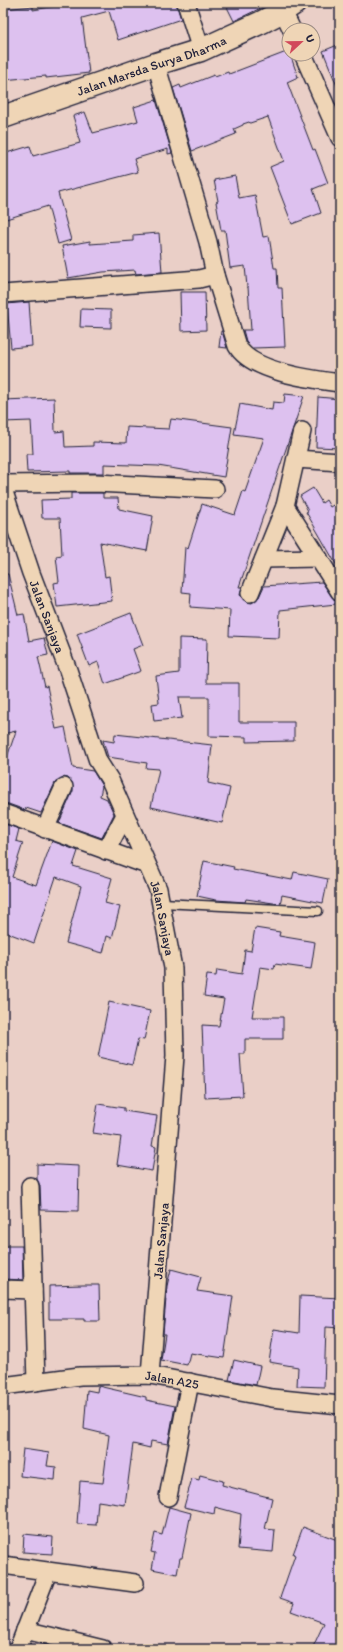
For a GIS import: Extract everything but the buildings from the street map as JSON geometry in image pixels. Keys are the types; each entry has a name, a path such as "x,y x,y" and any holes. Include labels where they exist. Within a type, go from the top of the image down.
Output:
{"highway":[{"name":"Jalan Marsda Surya Dharma","path":"3,117 201,50 290,15"}],"street":[{"path":"186,3 201,50"},
{"path":"307,62 340,138"},
{"path":"156,64 208,242 215,275 237,346 241,353 247,359 288,375 340,383"},
{"path":"3,294 199,279 215,275"},
{"path":"250,593 285,506 302,431"},
{"path":"296,458 340,462"},
{"path":"3,484 96,483 215,489"},
{"name":"Jalan Sanjaya","path":"3,489 31,573 68,670 98,761 110,780 158,889 162,903 173,968 175,1056 150,1375"},
{"path":"285,506 340,592"},
{"path":"264,559 319,558"},
{"path":"45,829 64,787"},
{"path":"3,813 147,866"},
{"path":"106,851 125,816"},
{"path":"30,1186 36,1382"},
{"path":"3,1289 33,1290"},
{"name":"Jalan A25","path":"3,1386 80,1376 150,1375 272,1398 340,1405"},
{"path":"168,1497 190,1382"},
{"path":"3,1565 135,1583"},
{"path":"18,1649 48,1572"},
{"path":"25,1630 103,1649"}],"lane":[{"path":"162,903 318,911"}]}
